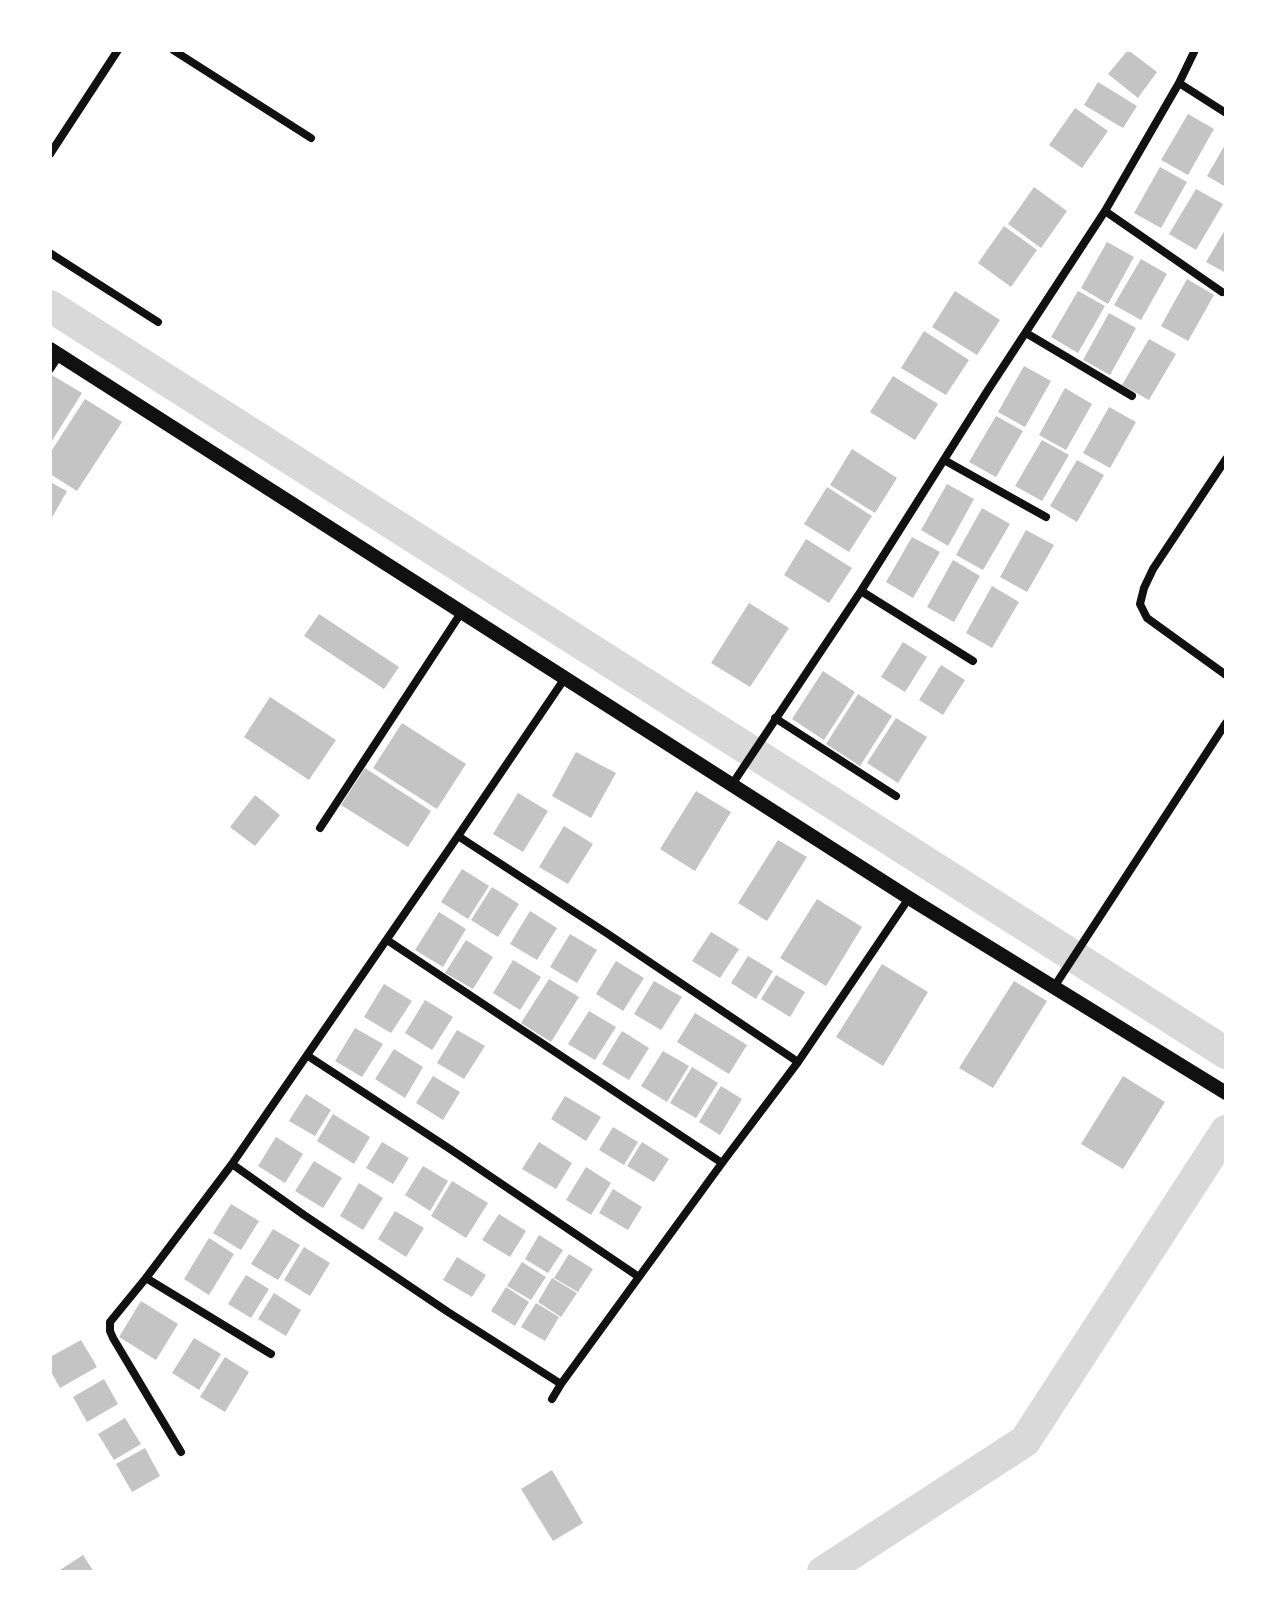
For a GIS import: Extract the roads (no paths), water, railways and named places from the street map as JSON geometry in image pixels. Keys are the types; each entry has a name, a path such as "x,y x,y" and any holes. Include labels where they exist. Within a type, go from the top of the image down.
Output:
{"street":[{"path":"50,154 118,50"},
{"path":"173,50 311,138"},
{"path":"731,786 861,591 1105,211 1195,50"},
{"path":"1179,83 1226,113"},
{"path":"1105,211 1222,292"},
{"path":"50,253 158,322"},
{"path":"1026,333 1132,396"},
{"path":"50,369 55,351 731,786 1226,1093"},
{"path":"1226,459 1153,569 1140,604 1147,618 1226,675"},
{"path":"944,460 1046,517"},
{"path":"861,591 973,661"},
{"path":"320,828 461,613"},
{"path":"181,1452 110,1331 110,1322 232,1164 565,678"},
{"path":"775,718 896,796"},
{"path":"1054,987 1226,723"},
{"path":"458,836 798,1062"},
{"path":"552,1399 798,1062 909,898"},
{"path":"387,940 722,1163"},
{"path":"308,1056 639,1277"},
{"path":"232,1164 435,1303 561,1384"},
{"path":"146,1278 271,1354"}],"waterway":[{"path":"50,306 1226,1053"},
{"path":"823,1572 1025,1441 1226,1131"}]}
